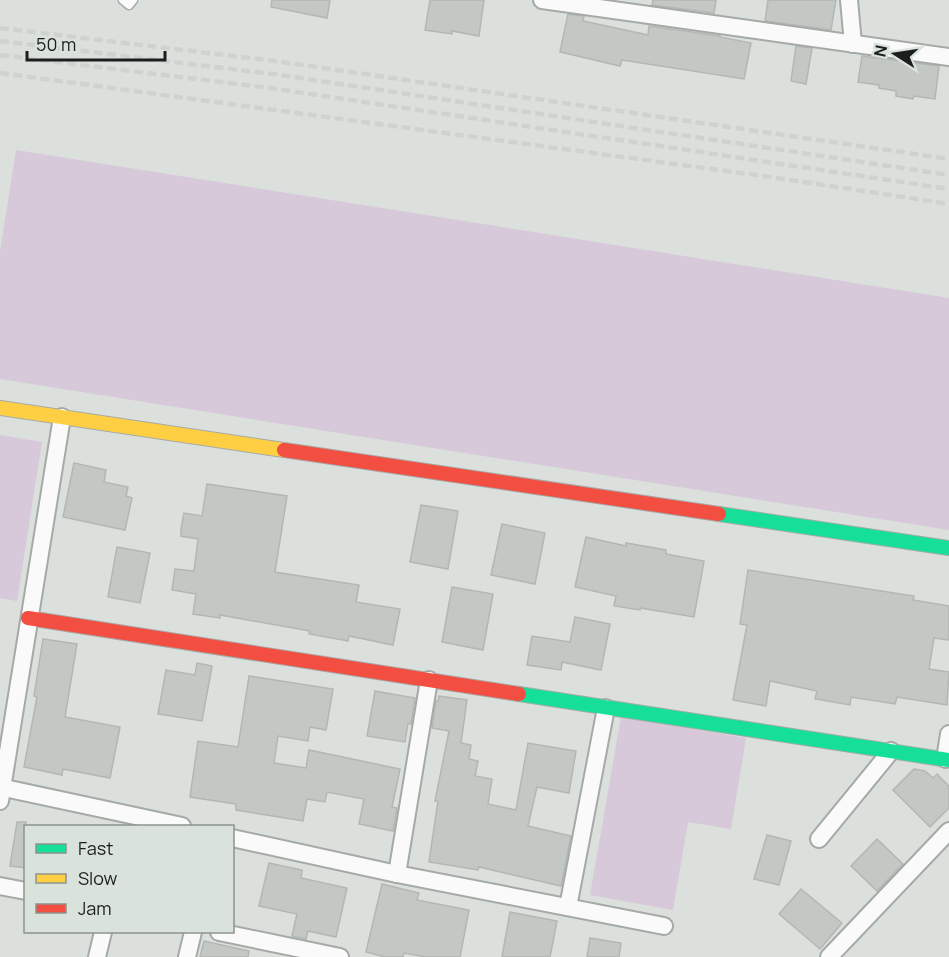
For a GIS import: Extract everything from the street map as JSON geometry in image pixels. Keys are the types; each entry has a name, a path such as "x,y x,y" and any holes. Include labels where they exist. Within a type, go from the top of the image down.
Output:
{"street":[{"path":"542,0 949,57"},
{"path":"849,0 852,44"},
{"path":"0,408 949,548"},
{"path":"62,417 1,792 177,825"},
{"path":"28,618 947,760 949,734"},
{"path":"397,873 429,680"},
{"path":"568,907 606,708"},
{"path":"819,839 891,751"},
{"path":"829,957 949,831"},
{"path":"234,838 664,926"},
{"path":"0,886 24,891"},
{"path":"98,957 103,933"},
{"path":"188,957 194,933"},
{"path":"222,933 278,951 340,957"}],"lane":[{"path":"123,0 129,5 134,0"}],"shaded area":[{"path":"16,150 949,298 949,530 0,379 0,251"},
{"path":"0,435 42,442 17,601 0,598"},
{"path":"621,717 746,738 731,829 688,822 673,910 590,895"}],"building":[{"path":"272,0 330,0 327,18 271,7"},
{"path":"430,0 484,0 479,36 452,31 452,34 425,30"},
{"path":"653,0 716,0 714,13 652,5"},
{"path":"768,0 836,0 831,30 765,21"},
{"path":"568,14 584,16 583,21 648,35 649,26 720,36 751,43 744,79 622,60 620,66 560,52"},
{"path":"796,46 812,48 806,84 791,81"},
{"path":"862,56 939,66 935,99 896,96 896,91 879,88 879,85 858,82"},
{"path":"74,463 106,470 104,482 128,487 126,496 132,498 125,530 63,517"},
{"path":"207,484 287,496 275,572 359,585 356,602 400,609 393,645 349,636 348,641 309,634 310,631 220,615 220,618 193,614 196,594 172,590 175,569 194,571 198,539 181,536 181,529 184,513 202,516"},
{"path":"421,505 458,511 448,569 410,562"},
{"path":"502,524 545,533 535,584 491,575"},
{"path":"586,537 626,546 626,543 666,550 666,554 704,561 694,617 614,606 616,596 575,587"},
{"path":"117,547 150,553 140,603 108,597"},
{"path":"748,570 914,596 913,600 949,606 949,640 934,638 929,669 949,672 947,705 897,697 895,704 851,697 850,705 815,699 817,691 770,681 766,706 733,700 747,625 740,624"},
{"path":"452,587 493,594 483,650 442,642"},
{"path":"575,617 610,624 601,670 562,662 561,670 527,665 532,636 570,642"},
{"path":"43,639 77,644 65,717 120,727 110,778 63,769 62,775 24,767 37,697 34,696"},
{"path":"197,663 212,666 202,721 158,714 166,670 195,675"},
{"path":"249,676 333,689 326,730 310,727 308,741 278,736 274,763 306,768 309,750 400,769 392,807 397,808 393,831 359,824 364,799 327,792 325,802 307,799 303,821 236,810 236,804 190,797 198,741 238,747"},
{"path":"375,691 415,698 411,724 408,723 405,742 367,736"},
{"path":"439,696 467,700 461,743 471,745 469,759 478,761 475,776 492,779 488,804 516,810 528,743 576,751 569,793 537,787 528,826 571,836 561,886 479,867 478,870 429,862 438,801 435,801 449,731 432,728 436,701"},
{"path":"914,769 925,771 933,778 937,774 949,786 949,808 930,827 893,790"},
{"path":"17,822 26,822 24,825 24,868 10,866"},
{"path":"767,835 791,841 779,885 754,879"},
{"path":"877,839 903,864 877,891 851,866"},
{"path":"269,863 302,870 301,878 347,888 336,937 308,931 306,939 292,936 297,914 259,906"},
{"path":"382,884 419,893 417,900 469,910 460,957 426,957 404,953 403,957 385,957 366,952"},
{"path":"801,889 842,923 820,949 779,914"},
{"path":"510,912 557,921 550,957 502,957"},
{"path":"590,938 621,943 619,957 587,957"},
{"path":"204,941 249,951 248,957 200,957"}],"railway":[{"path":"0,28 275,61 949,159"},
{"path":"0,41 273,74 949,175"},
{"path":"0,55 270,88 949,189"},
{"path":"0,73 771,177 949,204"}],"traffic: fast":[{"path":"719,514 949,548"},
{"path":"519,694 949,760"}],"traffic: slow":[{"path":"0,408 284,450"}],"traffic: jam":[{"path":"284,450 719,514"},
{"path":"28,618 519,694"}]}
